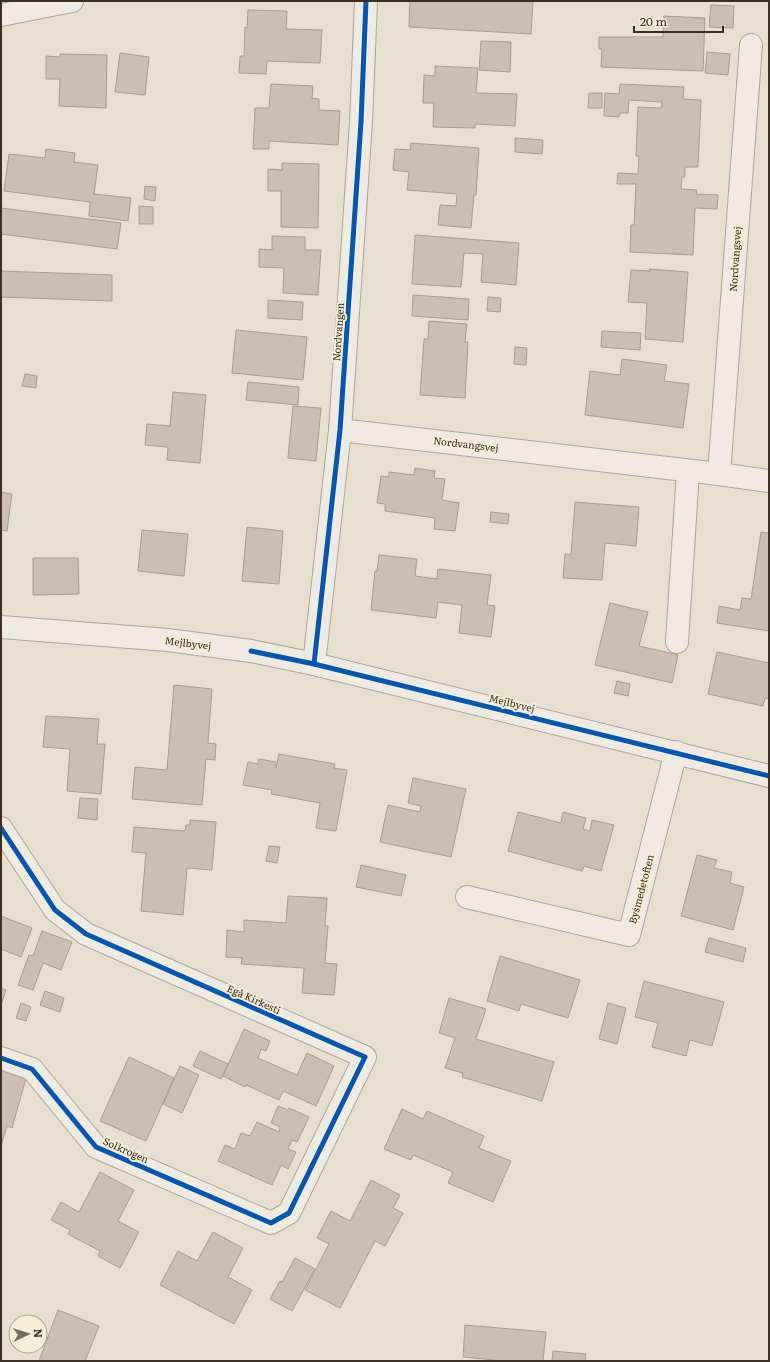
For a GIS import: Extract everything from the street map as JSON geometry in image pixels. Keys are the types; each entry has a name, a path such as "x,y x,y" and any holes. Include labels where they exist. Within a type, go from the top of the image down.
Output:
{"street":[{"path":"1,15 72,1"},
{"name":"Nordvangen","path":"314,664 340,430 361,122 366,1"},
{"name":"Nordvangsvej","path":"720,474 751,45"},
{"name":"Nordvangsvej","path":"340,430 769,481"},
{"path":"677,642 688,471"},
{"name":"Mejlbyvej","path":"1,627 168,640 251,651 314,664 769,776"},
{"name":"Bysmedetoften","path":"467,897 629,935 676,752"},
{"name":"Egå Kirkesti","path":"1,828 55,910 86,934 365,1057 289,1213 271,1223"},
{"name":"Solkrogen","path":"1,1058 32,1069 96,1147 271,1223"}],"building":[{"path":"410,1 533,1 531,34 409,27"},
{"path":"711,5 734,6 733,28 709,27"},
{"path":"248,10 287,11 286,29 322,30 320,63 267,61 266,74 239,73 240,56 244,56 245,27 247,28"},
{"path":"664,16 705,18 703,71 601,67 602,49 599,49 599,37 663,37"},
{"path":"481,41 511,42 510,72 479,70"},
{"path":"707,52 730,54 728,75 705,73"},
{"path":"120,53 149,57 145,95 115,92"},
{"path":"60,54 107,55 106,108 59,106 60,79 46,79 46,56 60,57"},
{"path":"435,66 478,68 476,93 517,94 515,126 475,124 475,128 433,127 434,103 423,103 424,75 435,76"},
{"path":"271,84 313,86 312,98 319,99 319,110 340,111 338,145 269,141 269,149 253,149 255,108 269,108"},
{"path":"620,84 684,87 683,99 701,100 698,167 685,167 685,177 682,177 681,189 697,190 696,194 718,195 717,209 695,208 693,255 630,252 631,225 634,225 636,184 617,184 618,173 638,174 639,156 636,156 638,107 661,108 662,102 629,100 628,113 620,113 619,117 604,116 605,93 619,94"},
{"path":"589,93 602,93 602,108 588,108"},
{"path":"515,138 543,140 542,154 515,152"},
{"path":"411,143 479,148 476,195 474,195 471,228 438,225 440,205 456,206 457,194 407,190 409,172 393,170 395,149 410,150"},
{"path":"46,149 75,153 74,162 98,165 94,194 131,198 128,221 89,216 90,202 4,191 9,154 45,158"},
{"path":"282,163 319,164 318,228 281,227 281,191 268,191 268,169 282,170"},
{"path":"145,186 156,187 155,201 144,199"},
{"path":"139,206 153,207 153,224 139,224"},
{"path":"1,208 121,223 117,249 1,234"},
{"path":"415,235 519,243 516,285 481,282 483,254 464,253 461,287 412,284"},
{"path":"272,236 305,237 305,250 321,250 318,295 283,293 284,268 259,267 259,249 272,250"},
{"path":"649,269 688,272 683,342 645,339 647,303 628,302 631,270 650,271"},
{"path":"1,271 112,275 112,301 1,297"},
{"path":"413,295 469,299 468,320 412,316"},
{"path":"488,297 501,298 500,312 487,311"},
{"path":"268,300 303,302 302,320 268,318"},
{"path":"429,321 467,324 465,342 468,342 465,398 420,395 424,339 428,339"},
{"path":"236,330 307,337 303,380 232,373"},
{"path":"602,331 641,333 640,350 601,347"},
{"path":"515,347 527,348 526,365 514,364"},
{"path":"622,359 667,365 664,381 689,384 683,428 585,415 590,371 620,375"},
{"path":"25,374 37,376 36,388 22,386"},
{"path":"248,382 299,387 298,405 246,400"},
{"path":"173,392 206,395 200,463 167,460 168,447 145,445 147,424 170,426"},
{"path":"293,406 321,408 316,461 288,458"},
{"path":"415,468 435,471 434,478 445,479 442,500 459,503 455,531 434,529 435,518 385,511 385,504 377,503 381,476 389,477 389,472 414,475"},
{"path":"1,492 12,494 7,531 1,530"},
{"path":"575,502 639,507 636,546 605,543 602,580 563,578 565,554 571,555"},
{"path":"491,512 509,514 508,524 490,522"},
{"path":"247,527 283,531 279,584 242,581"},
{"path":"142,530 188,534 184,576 138,571"},
{"path":"761,532 769,533 769,631 717,623 719,606 740,610 742,598 751,599"},
{"path":"379,555 417,559 415,576 437,579 438,569 491,575 487,605 495,606 491,637 459,633 462,605 438,602 436,618 371,610 375,571 377,571"},
{"path":"33,558 78,558 79,594 33,595"},
{"path":"610,603 648,612 639,646 678,655 672,683 595,665"},
{"path":"717,652 769,663 769,699 765,698 763,706 708,694"},
{"path":"617,681 630,684 628,696 614,693"},
{"path":"174,685 212,689 208,743 216,744 215,760 206,759 202,805 132,799 135,767 167,770"},
{"path":"46,716 99,719 97,744 105,744 101,794 67,791 70,749 43,747"},
{"path":"279,754 335,764 334,768 347,770 336,831 316,828 320,803 271,794 272,790 243,785 248,762 258,764 259,759 276,762 276,768"},
{"path":"413,778 466,789 451,857 380,842 388,805 420,812 421,806 408,803"},
{"path":"80,798 98,799 97,820 78,818"},
{"path":"518,812 561,823 563,812 586,818 583,829 590,831 592,820 614,825 601,871 584,866 582,871 508,851"},
{"path":"190,820 216,822 212,870 187,868 183,915 141,911 146,853 132,852 134,827 185,831 186,825 190,825"},
{"path":"269,846 280,847 277,863 266,861"},
{"path":"697,855 717,860 714,868 732,872 730,883 744,887 733,930 681,916"},
{"path":"361,865 406,875 401,896 356,887"},
{"path":"288,896 327,898 325,926 328,926 325,963 337,964 334,995 302,993 304,968 241,964 242,958 226,957 227,930 244,932 244,920 286,923"},
{"path":"1,916 32,928 21,957 1,949"},
{"path":"42,931 72,942 61,970 43,963 33,990 18,985 29,955 33,956"},
{"path":"709,938 746,948 743,962 705,952"},
{"path":"500,956 580,980 568,1018 521,1004 519,1011 487,1001"},
{"path":"644,981 724,1002 712,1046 690,1040 686,1056 652,1047 658,1023 635,1017"},
{"path":"1,988 6,990 1,1005"},
{"path":"45,991 64,998 60,1012 40,1005"},
{"path":"449,998 486,1009 476,1039 554,1062 542,1101 462,1077 463,1073 445,1068 455,1038 439,1033"},
{"path":"21,1003 31,1007 26,1021 16,1018"},
{"path":"608,1003 626,1008 617,1044 599,1039"},
{"path":"244,1029 270,1041 266,1051 261,1049 258,1058 297,1075 307,1053 334,1066 316,1106 283,1091 279,1100 246,1085 245,1087 223,1076"},
{"path":"200,1051 228,1064 221,1079 193,1066"},
{"path":"129,1057 174,1078 146,1141 100,1121"},
{"path":"180,1066 199,1075 182,1113 163,1104"},
{"path":"1,1068 27,1075 12,1128 7,1126 1,1146"},
{"path":"278,1106 288,1110 289,1108 309,1117 297,1142 292,1140 288,1149 296,1152 288,1169 281,1165 272,1185 218,1161 225,1145 235,1149 241,1133 250,1136 257,1122 279,1132 280,1127 271,1123"},
{"path":"402,1109 423,1119 427,1111 484,1136 479,1148 511,1161 493,1202 448,1183 453,1172 413,1155 411,1160 384,1149"},
{"path":"100,1172 134,1190 118,1221 139,1232 120,1268 98,1256 100,1251 68,1234 70,1230 51,1220 61,1202 79,1212"},
{"path":"371,1180 400,1195 393,1208 403,1213 385,1246 375,1241 340,1308 305,1290 329,1244 317,1238 331,1211 350,1221"},
{"path":"213,1232 243,1248 228,1277 252,1290 234,1324 160,1285 178,1251 197,1261"},
{"path":"295,1258 315,1269 292,1311 270,1299 280,1281 282,1282"},
{"path":"58,1310 99,1326 85,1361 39,1361 42,1354 48,1354 48,1337"},
{"path":"465,1325 546,1332 543,1361 504,1361 463,1357"},
{"path":"553,1351 586,1354 585,1361 552,1361"}],"cycle path":[{"path":"314,664 340,430 361,122 366,1"},
{"path":"251,651 314,664 769,776"},
{"path":"1,828 55,910 86,934 365,1057 289,1213 271,1223 96,1147 32,1069 1,1058"}]}
